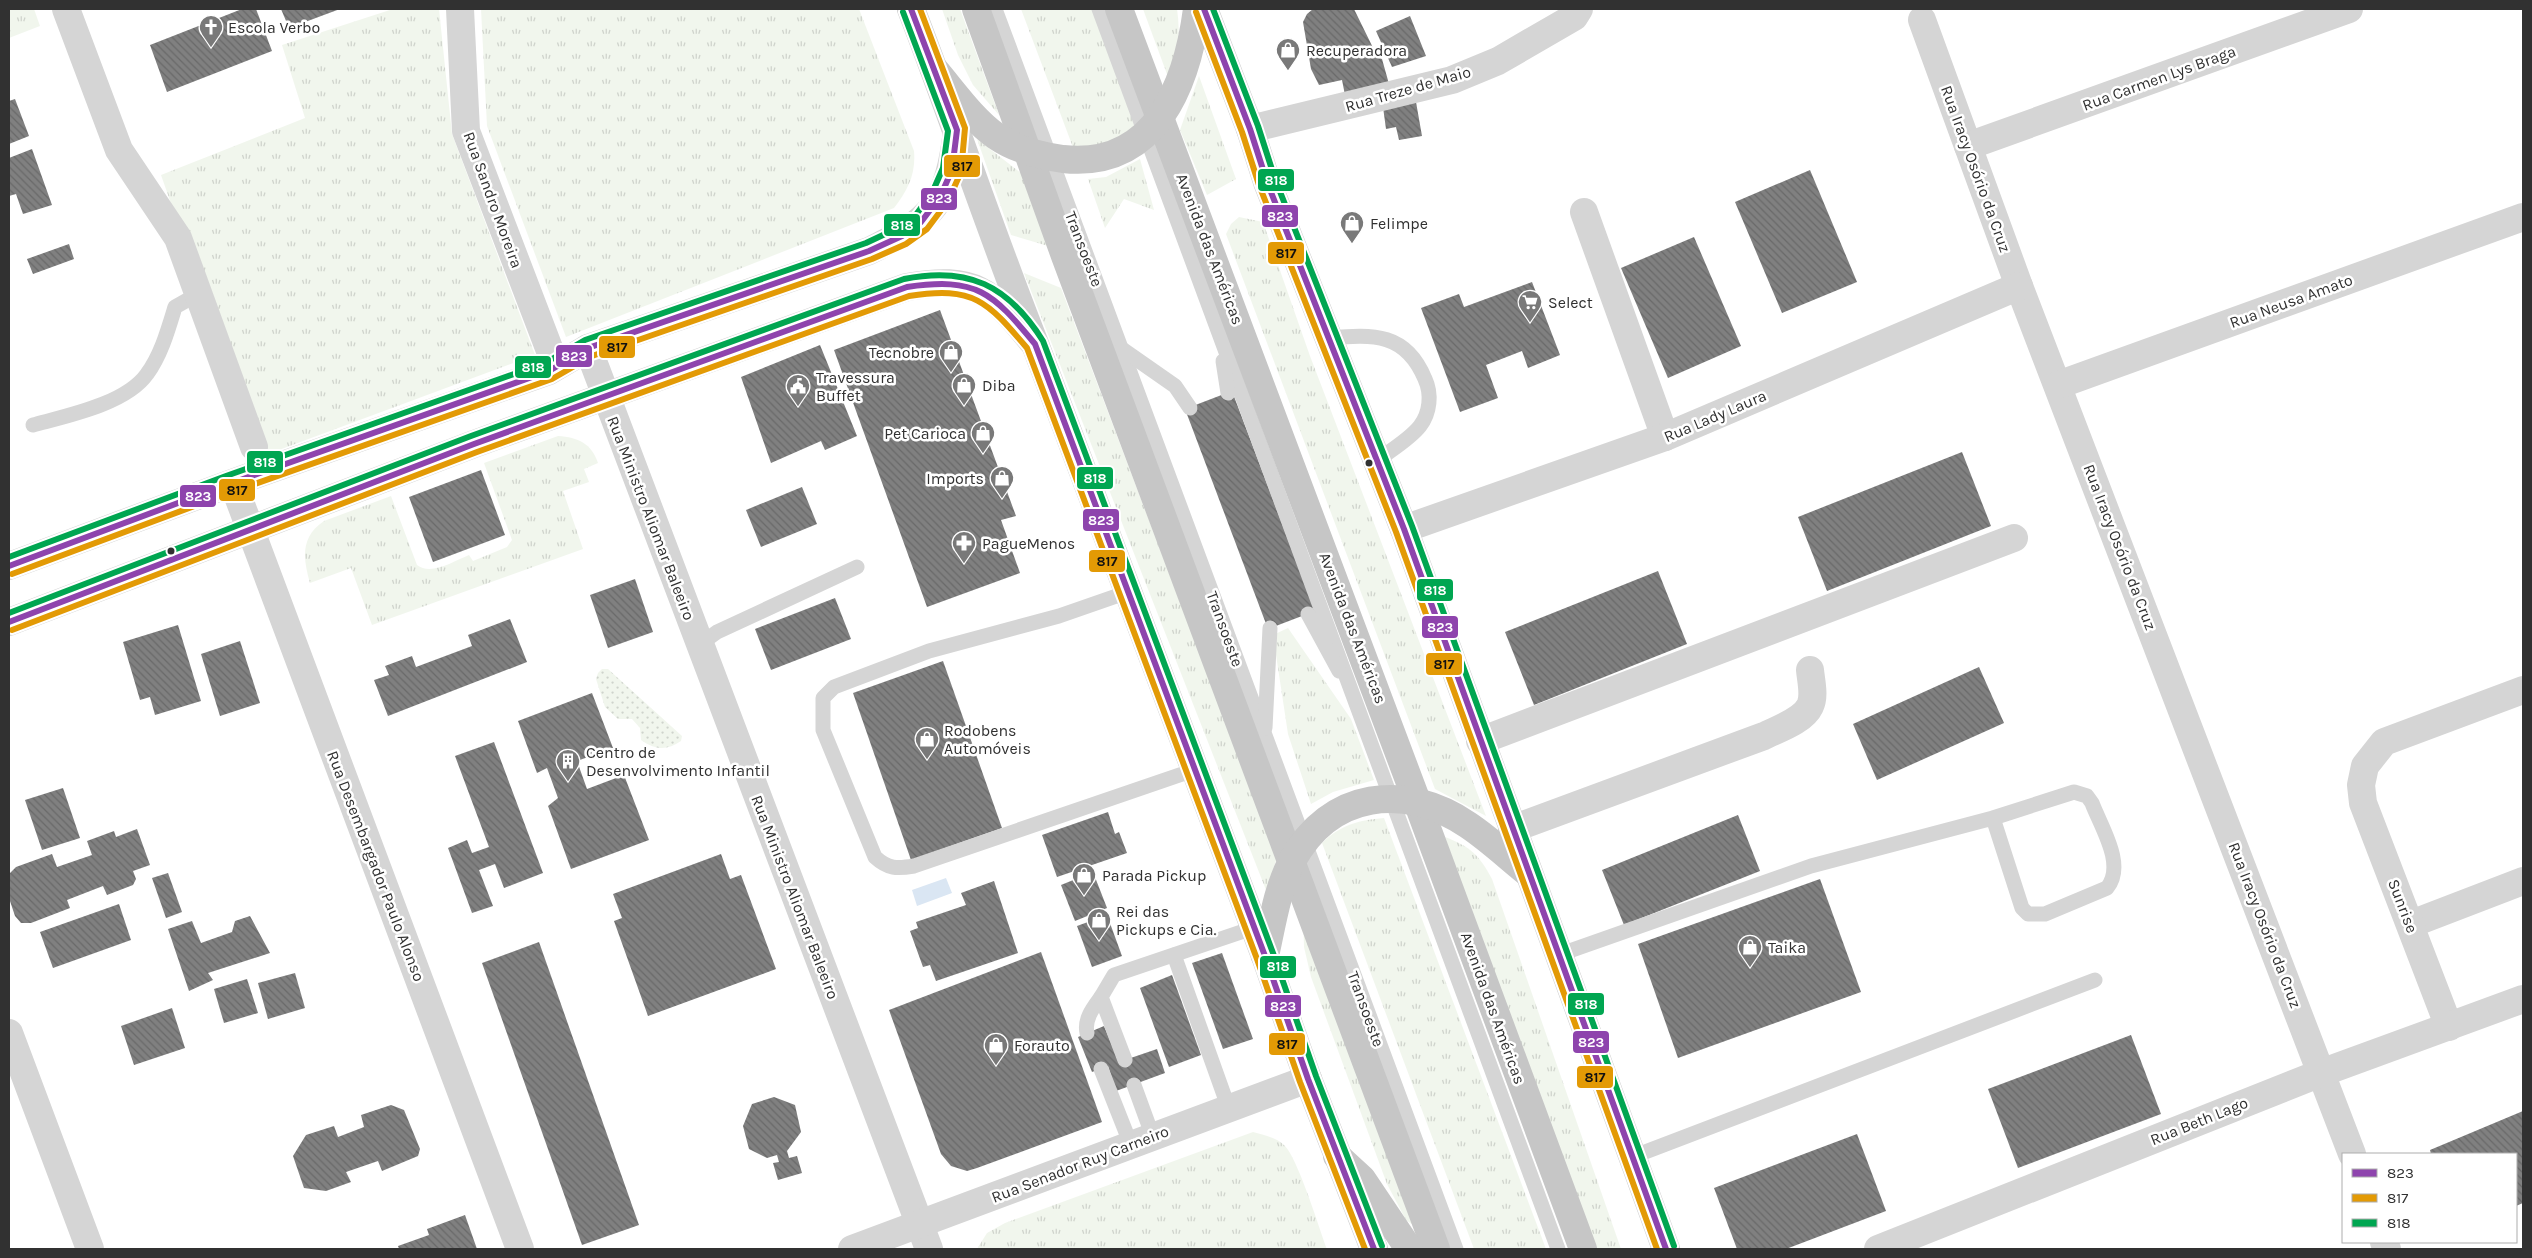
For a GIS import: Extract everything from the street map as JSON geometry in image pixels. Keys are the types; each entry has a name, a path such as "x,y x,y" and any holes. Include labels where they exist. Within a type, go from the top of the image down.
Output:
{"highway":[{"path":"976,9 1039,154 1065,256 1298,852 1436,1249"},
{"name":"Avenida das Américas","path":"1119,9 1152,128 1195,208 1406,801 1583,1249"},
{"path":"934,69 970,112 996,136 1039,154 1084,161 1106,157 1152,128 1169,105 1193,39 1197,9"},
{"path":"1265,956 1277,904 1298,852 1315,829 1336,811 1356,803 1406,801 1443,811 1468,825 1528,873"},
{"path":"1337,1156 1362,1179 1409,1249"}],"main road":[{"path":"911,9 957,130 996,248 1035,344 1265,956 1308,1079 1374,1249"},
{"path":"1204,9 1250,129 1267,182 1404,529 1666,1249"}],"street":[{"path":"66,9 118,150 171,225 178,238 254,447"},
{"name":"Rua Sandro Moreira","path":"460,9 466,131 552,356"},
{"name":"Rua Treze de Maio","path":"1250,129 1452,80 1498,61 1574,17 1579,9"},
{"name":"Rua Carmen Lys Braga","path":"1968,146 2349,9"},
{"name":"Rua Iracy Osório da Cruz","path":"1922,20 2019,286 2352,1153"},
{"path":"9,566 233,483 548,371 588,348 869,251 902,236 921,222 940,197 952,170 957,130"},
{"path":"1584,212 1665,437"},
{"name":"Rua Neusa Amato","path":"2058,385 2523,217"},
{"path":"9,622 605,396 907,287 934,282 957,282 981,290 1010,314 1035,344"},
{"name":"Rua Lady Laura","path":"1404,529 1665,437 2019,286"},
{"name":"Rua Ministro Aliomar Baleeiro","path":"588,348 929,1249"},
{"name":"Rua Desembargador Paulo Alonso","path":"233,483 520,1249"},
{"path":"1480,741 1510,732 2014,538"},
{"path":"1512,829 1764,736 1800,717 1810,706 1812,693 1810,670"},
{"name":"Sunrise","path":"2449,1026 2363,803 2361,785 2365,766 2384,742 2523,690"},
{"path":"2411,924 2523,882"},
{"name":"Rua Beth Lago","path":"1878,1249 2321,1073 2523,999"},
{"path":"9,1033 90,1249"},
{"name":"Rua Senador Ruy Carneiro","path":"852,1249 1308,1079"}],"lane":[{"name":"Transoeste","path":"995,9 1039,154 1122,348 1264,735 1298,852 1456,1249"},
{"path":"1099,9 1152,128 1215,320 1356,697 1406,801 1558,1249"},
{"path":"33,425 103,403 128,392 146,375 164,342 175,307 198,294"},
{"path":"1215,320 1228,393"},
{"path":"1329,338 1352,336 1385,339 1406,347 1419,363 1428,386 1430,406 1420,426 1378,460"},
{"path":"1122,348 1176,386 1190,408"},
{"path":"700,645 717,632 857,567"},
{"path":"1128,592 1059,616 929,651 834,687 823,698 823,730 876,857 884,865 892,868 914,866 1194,770"},
{"path":"1308,614 1323,645 1356,697"},
{"path":"1264,735 1270,628"},
{"path":"1558,955 1811,866 1993,818 2074,792 2087,796 2092,803 2115,863 2112,882 2106,888 2045,914 2028,914 2022,908 1993,818"},
{"path":"1087,1033 1085,1025 1114,975 1254,928"},
{"path":"1174,955 1229,1109"},
{"path":"1632,1157 2095,980"},
{"path":"1101,997 1125,1060"},
{"path":"1101,1069 1142,1141"},
{"path":"1134,1085 1142,1141"}],"green space":[{"path":"9,9 34,9 40,26 9,38"},
{"path":"393,9 439,9 452,134 535,355 260,457 161,175 305,118 282,45"},
{"path":"481,9 859,9 914,151 914,167 910,181 894,208 566,337 487,126"},
{"path":"942,9 960,9 999,115 973,85 958,55"},
{"path":"1021,9 1092,9 1136,124 1115,139 1074,150"},
{"path":"1143,9 1177,9 1178,47 1171,85"},
{"path":"1199,76 1236,179 1207,195 1180,130"},
{"path":"977,139 1021,173 1048,246 1011,235"},
{"path":"1140,159 1154,210 1124,199 1105,228 1088,179 1106,177"},
{"path":"1239,217 1263,222 1310,356 1486,816 1435,789 1226,234 1231,224"},
{"path":"1024,273 1061,288 1277,858 1266,890"},
{"path":"558,436 578,440 588,446 598,463 584,469 589,482 563,491 583,549 372,625 351,568 310,583 305,549 307,541 316,527 324,521 391,496 417,565 423,568 436,568 469,555 473,561 507,547 512,540 484,463"},
{"path":"1288,628 1351,719 1374,780 1333,792 1311,804 1288,734 1273,635"},
{"path":"602,669 608,669 682,736 681,741 666,748 661,748 651,746 641,740 640,728 632,719 618,719 605,707 596,679"},
{"path":"1384,818 1546,1249 1474,1249 1322,843 1350,824"},
{"path":"1445,837 1468,848 1483,864 1492,879 1621,1249 1596,1249 1508,1019"},
{"path":"1303,911 1420,1230 1406,1220 1387,1184 1311,977 1304,947"},
{"path":"1253,1132 1277,1140 1290,1152 1302,1178 1327,1249 977,1249 987,1233 1005,1223"}],"shaded area":[{"path":"946,878 952,893 917,906 912,890"}],"building":[{"name":"Escola Verbo","path":"242,9 256,9 272,51 167,92 150,45"},
{"path":"281,9 340,9 289,28"},
{"path":"1313,9 1354,9 1377,56 1382,59 1389,84 1345,95 1342,80 1319,85 1311,69 1303,22 1307,14"},
{"path":"1410,16 1426,56 1392,67 1376,31"},
{"path":"15,99 29,136 9,144 9,101"},
{"path":"1416,102 1422,136 1399,140 1396,127 1386,129 1383,107"},
{"path":"32,149 52,205 23,214 16,194 9,196 9,158"},
{"path":"1810,170 1857,282 1782,313 1735,202"},
{"path":"1694,237 1741,346 1668,378 1621,268"},
{"path":"69,244 74,259 33,274 27,259"},
{"path":"1532,282 1560,355 1528,368 1522,351 1486,365 1498,398 1460,412 1421,308 1459,294 1464,307"},
{"path":"940,310 1016,516 1001,520 1020,573 927,607 834,350"},
{"name":"Travessura Buffet","path":"820,345 857,436 825,450 821,441 771,463 741,377"},
{"path":"1232,391 1315,611 1268,629 1185,409"},
{"path":"1962,452 1991,526 1827,591 1798,517"},
{"path":"481,470 505,535 433,562 409,497"},
{"path":"802,487 817,524 761,547 746,510"},
{"path":"1658,571 1687,644 1534,705 1505,632"},
{"path":"635,579 653,632 608,648 590,595"},
{"path":"835,598 851,639 771,670 755,629"},
{"path":"510,619 527,662 388,716 374,680 389,675 385,666 412,656 416,667 472,646 468,635"},
{"path":"178,625 201,701 155,715 150,697 140,700 123,642"},
{"path":"240,641 260,703 220,716 201,654"},
{"name":"Rodobens Automóveis","path":"943,661 1002,828 911,860 853,693"},
{"path":"1979,667 2004,723 1877,780 1853,724"},
{"name":"Centro de Desenvolvimento Infantil","path":"592,693 613,748 577,761 587,789 624,775 649,840 571,869 548,806 558,798 547,768 537,773 518,721"},
{"path":"494,742 543,873 504,888 495,864 479,870 493,906 472,913 448,848 467,840 472,853 489,847 455,756"},
{"path":"63,788 80,838 42,850 25,800"},
{"path":"1108,812 1115,834 1119,832 1127,853 1057,877 1042,835"},
{"path":"1738,815 1760,871 1624,925 1602,870"},
{"path":"137,829 150,865 133,871 136,879 133,885 107,895 103,886 67,900 70,908 31,923 21,923 15,916 9,898 9,874 16,867 52,854 57,867 92,855 87,841 114,831 116,837"},
{"path":"721,854 730,879 741,875 776,969 648,1016 614,921 622,918 613,894"},
{"name":"Parada Pickup","path":"1093,872 1107,908 1075,921 1061,885"},
{"path":"168,873 182,912 166,918 152,878"},
{"name":"Taika","path":"1820,879 1861,992 1678,1058 1638,944"},
{"path":"994,881 1018,953 936,981 930,965 923,967 910,931 918,928 916,922 966,905 961,893"},
{"path":"119,904 131,940 53,968 40,932"},
{"name":"Rei das Pickups e Cia.","path":"1107,915 1122,956 1092,967 1077,926"},
{"path":"250,916 270,953 208,973 213,980 189,991 168,929 192,921 201,943 232,932 235,921"},
{"path":"539,942 639,1225 582,1245 482,963"},
{"name":"Forauto","path":"1041,952 1102,1122 967,1171 951,1166 941,1154 889,1010"},
{"path":"1222,953 1253,1039 1223,1049 1192,963"},
{"path":"295,973 305,1008 268,1019 258,983"},
{"path":"1172,975 1201,1055 1169,1067 1140,988"},
{"path":"247,979 258,1013 224,1023 214,989"},
{"path":"172,1008 185,1048 134,1065 121,1026"},
{"path":"1104,1026 1119,1062 1157,1049 1165,1073 1116,1091 1108,1066 1092,1072 1078,1037"},
{"path":"2131,1035 2161,1114 2018,1168 1988,1089"},
{"path":"774,1097 795,1105 801,1132 787,1151 789,1158 797,1156 802,1173 778,1180 773,1163 779,1162 777,1155 767,1158 749,1149 743,1126 752,1104"},
{"path":"391,1105 404,1110 420,1149 418,1156 382,1171 378,1161 346,1172 351,1182 326,1191 304,1188 293,1156 306,1135 334,1126 338,1137 364,1127 361,1115"},
{"path":"2523,1111 2523,1203 2517,1206 2517,1153 2431,1153 2430,1150"},
{"path":"1857,1134 1886,1211 1786,1249 1737,1249 1714,1188"},
{"path":"465,1215 477,1249 399,1249 398,1246 429,1235 427,1229"}],"transit line":[{"name":"823","path":"9,566 229,484 549,371 588,348 869,251 902,236 921,222 940,197 952,170 957,130 911,9"},
{"name":"817","path":"12,574 232,492 552,379 592,356 872,259 906,244 927,229 948,201 961,172 965,128 920,9"},
{"name":"823","path":"1204,9 1250,129 1267,182 1404,529 1666,1249"},
{"name":"818","path":"1213,9 1258,126 1275,179 1412,526 1674,1246"},
{"name":"818","path":"9,557 226,476 545,363 585,340 866,243 898,228 915,216 932,193 943,168 948,131 903,12"},
{"name":"817","path":"1196,12 1242,132 1259,185 1396,532 1657,1249"},
{"name":"818","path":"9,613 471,436 904,279 948,275 967,278 984,284 1001,293 1016,306 1043,341 1273,953 1316,1076 1382,1246"},
{"name":"823","path":"9,622 474,444 907,287 950,284 981,292 994,300 1007,312 1035,344 1265,956 1308,1079 1374,1249"},
{"name":"817","path":"12,630 477,452 909,296 949,293 977,301 989,308 1001,319 1027,348 1257,959 1300,1082 1365,1249"}],"place":[{"name":"Escola Verbo","path":"211,48"},
{"name":"Recuperadora","path":"1288,71"},
{"name":"Felimpe","path":"1352,244"},
{"name":"Select","path":"1530,323"},
{"name":"Tecnobre","path":"951,373"},
{"name":"Diba","path":"964,406"},
{"name":"Travessura Buffet","path":"798,407"},
{"name":"Pet Carioca","path":"983,454"},
{"name":"Imports","path":"1002,499"},
{"name":"PagueMenos","path":"964,564"},
{"name":"Rodobens Automóveis","path":"927,760"},
{"name":"Centro de Desenvolvimento Infantil","path":"568,782"},
{"name":"Parada Pickup","path":"1084,896"},
{"name":"Rei das Pickups e Cia.","path":"1099,941"},
{"name":"Taika","path":"1750,968"},
{"name":"Forauto","path":"996,1066"}]}
